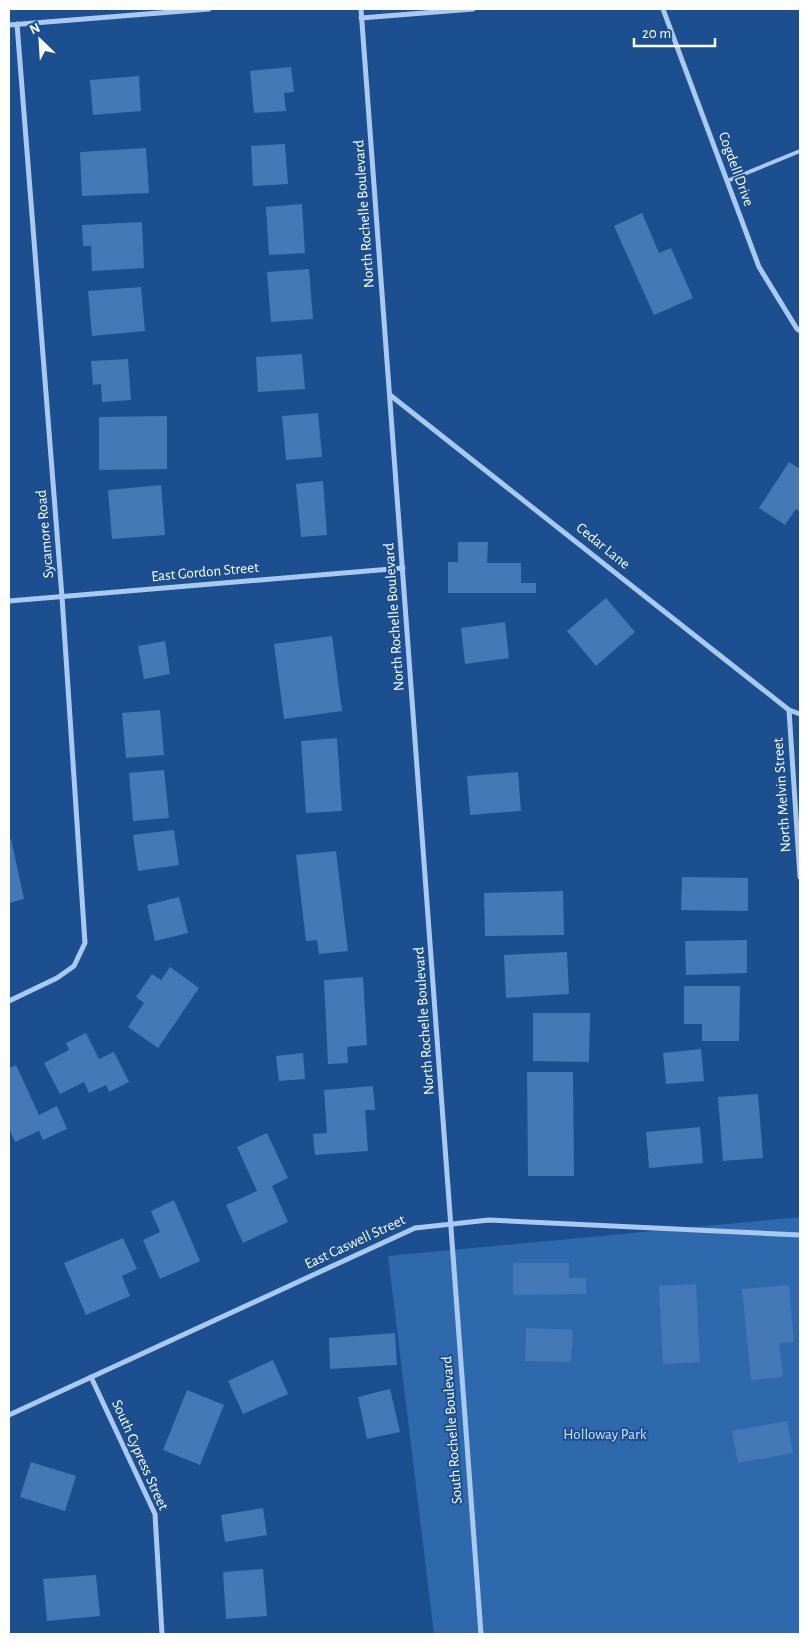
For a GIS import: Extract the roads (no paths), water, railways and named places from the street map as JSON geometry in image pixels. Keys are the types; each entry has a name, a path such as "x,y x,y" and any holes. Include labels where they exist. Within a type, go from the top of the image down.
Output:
{"street":[{"path":"9,25 209,9"},
{"name":"North Rochelle Boulevard","path":"361,9 452,1224"},
{"path":"361,18 473,9"},
{"name":"Cogdell Drive","path":"663,9 759,267 800,331"},
{"name":"Sycamore Road","path":"9,1001 57,978 74,966 84,943 62,597 17,24"},
{"name":"Cedar Lane","path":"390,395 789,710 800,714"},
{"name":"East Gordon Street","path":"9,601 403,568"},
{"name":"North Melvin Street","path":"789,710 800,877"},
{"name":"East Caswell Street","path":"9,1415 415,1228 489,1220 800,1235"},
{"name":"South Rochelle Boulevard","path":"452,1224 466,1463 481,1634"},
{"name":"South Cypress Street","path":"91,1377 156,1514 162,1634"}],"lane":[{"path":"727,181 800,151"}],"park label":[{"name":"Holloway Park","path":"605,1434"}]}
